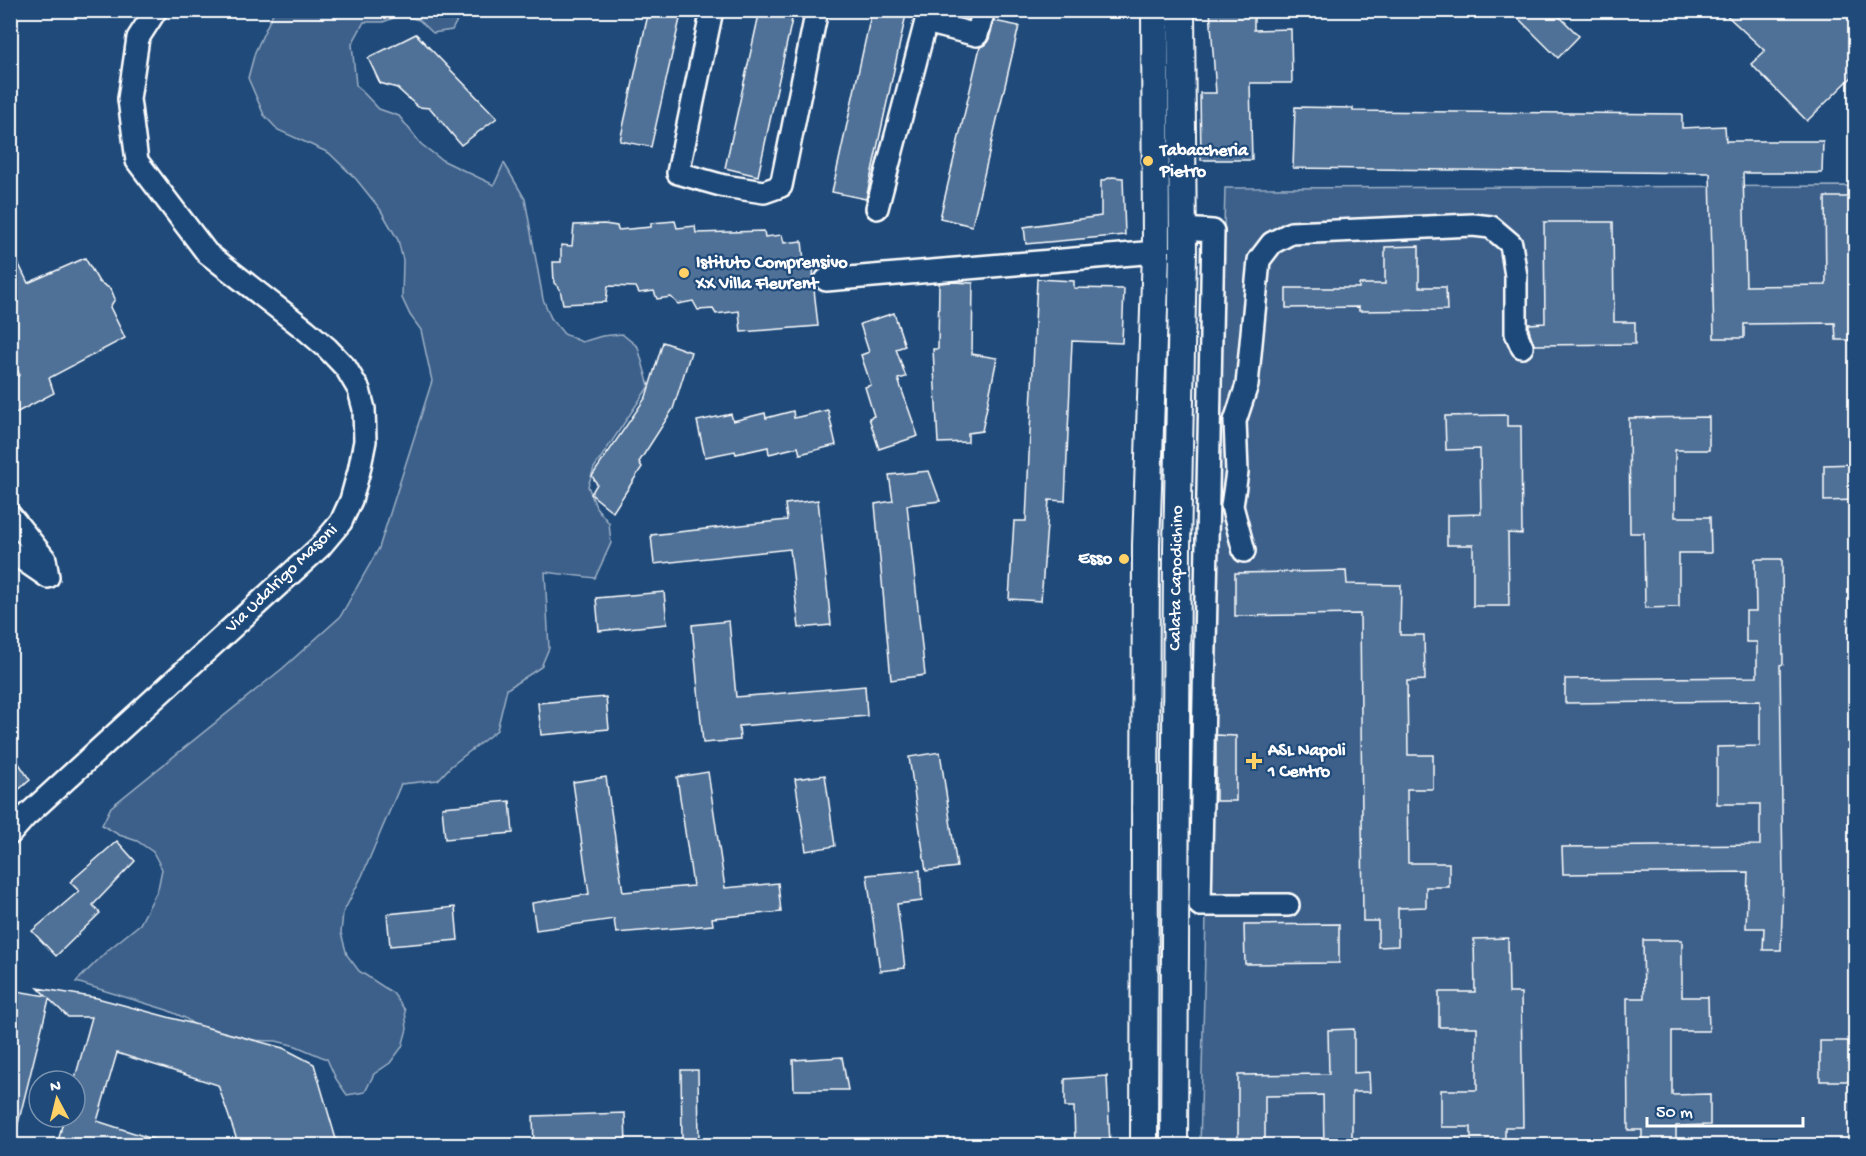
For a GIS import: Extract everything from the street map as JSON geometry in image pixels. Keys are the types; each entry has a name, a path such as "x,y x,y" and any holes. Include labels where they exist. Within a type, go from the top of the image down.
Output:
{"main road":[{"name":"Calata Capodichino","path":"1144,1146 1146,545 1156,252 1155,10"},
{"name":"Calata Capodichino","path":"1174,1146 1177,549 1183,240 1181,10"},
{"path":"1156,252 1183,240"}],"street":[{"name":"Via Udalrigo Masoni","path":"10,834 25,817 320,547 341,522 351,500 364,441 364,409 359,390 346,368 306,330 207,253 137,161 129,99 138,38 156,10"},
{"path":"712,10 678,173 724,186 764,192 781,186 817,10"},
{"path":"877,208 927,16 978,35 984,10"},
{"path":"1244,551 1232,506 1237,472 1235,421 1247,385 1259,260 1272,243 1291,233 1473,225 1491,227 1511,244 1516,276 1516,333 1522,347"},
{"path":"1183,240 1213,231 1200,905 1288,905"},
{"path":"826,280 1156,252"},
{"path":"10,515 45,559 48,577 10,551"}],"shaded area":[{"path":"274,11 462,11 452,30 433,33 419,20 401,15 383,22 364,22 352,44 356,85 379,109 399,116 421,144 442,160 494,185 504,163 525,199 543,299 551,318 564,334 582,342 602,336 622,334 638,347 649,386 594,468 588,486 596,507 609,523 611,543 595,578 545,572 549,648 541,667 507,689 497,730 451,766 438,780 401,784 362,876 343,913 341,933 347,955 359,971 393,993 405,1010 407,1029 402,1047 390,1063 374,1074 365,1092 347,1095 336,1079 327,1059 296,1046 276,1041 237,1040 200,1029 185,1018 167,1010 76,982 108,950 140,924 158,889 162,869 153,852 137,841 119,835 102,825 111,807 283,668 340,617 379,548 432,381 421,330 410,315 402,298 403,260 398,240 380,209 356,179 329,153 278,130 264,115 248,78 255,52"},
{"path":"1855,186 1855,1145 1200,1146 1225,188"}],"building":[{"path":"649,10 682,10 651,147 620,141"},
{"path":"760,10 794,10 758,176 725,168"},
{"path":"872,10 907,10 866,199 832,192"},
{"path":"1210,10 1254,10 1254,30 1291,29 1292,83 1250,83 1252,160 1201,160 1200,93 1216,93"},
{"path":"1510,10 1553,10 1579,36 1558,58"},
{"path":"1721,10 1856,10 1856,73 1807,121 1751,64 1765,51"},
{"path":"994,21 1019,26 972,226 940,218 980,47 989,39"},
{"path":"416,34 497,118 461,145 430,108 418,107 397,88 380,83 368,58"},
{"path":"1295,107 1353,108 1353,111 1682,114 1682,128 1725,126 1726,141 1823,141 1822,173 1743,173 1746,286 1826,285 1825,197 1856,197 1856,340 1836,340 1835,323 1744,324 1744,338 1714,338 1710,173 1293,168"},
{"path":"1112,177 1123,178 1125,235 1026,244 1024,227 1101,216 1101,181"},
{"name":"Istituto Comprensivo XX Villa Fleurent","path":"675,221 677,228 695,226 696,233 764,231 765,237 782,235 784,243 802,241 804,261 814,260 813,280 818,326 741,332 739,311 716,314 713,309 698,310 693,301 678,304 671,297 657,299 654,291 639,293 636,287 608,286 606,302 563,304 560,289 554,283 553,262 561,262 561,245 572,246 574,225 604,224 617,226 618,230 651,227 651,223"},
{"path":"1544,222 1613,222 1614,322 1635,322 1635,344 1534,345 1529,324 1545,323"},
{"path":"10,246 28,283 85,258 99,282 111,289 115,299 110,307 125,338 49,378 54,393 10,416 10,379 20,375 10,357"},
{"path":"1419,246 1419,287 1446,287 1447,310 1359,311 1359,307 1286,308 1286,288 1359,288 1359,284 1385,284 1385,247"},
{"path":"1037,279 1074,281 1074,288 1124,289 1122,343 1072,341 1065,501 1049,500 1041,601 1009,599 1014,521 1026,521"},
{"path":"939,283 973,283 972,354 997,358 982,431 968,433 968,442 938,443 933,349 938,349"},
{"path":"894,313 905,346 896,349 906,377 898,379 918,436 879,449 869,418 874,416 865,387 871,385 861,355 869,352 860,324"},
{"path":"663,342 691,352 673,409 639,462 642,467 613,512 591,494 597,484 592,476 646,397"},
{"path":"828,410 836,445 800,454 798,447 769,454 768,447 736,454 735,451 705,457 697,421 731,414 733,421 765,413 766,418 793,411 794,418"},
{"path":"1507,415 1507,426 1521,426 1522,534 1508,533 1509,606 1473,606 1473,545 1447,545 1447,515 1481,514 1480,449 1446,450 1445,416"},
{"path":"1709,417 1709,450 1675,450 1675,517 1710,517 1711,553 1679,553 1679,607 1645,608 1644,533 1630,533 1629,418"},
{"path":"1854,464 1856,500 1824,501 1824,465"},
{"path":"929,471 940,501 907,505 925,675 891,680 875,504 893,501 889,475"},
{"path":"818,500 831,625 799,628 790,549 654,564 651,535 787,520 785,504"},
{"path":"1755,559 1782,559 1783,664 1780,665 1783,877 1781,950 1763,950 1764,928 1746,928 1748,872 1563,874 1562,847 1760,845 1760,804 1717,804 1717,747 1760,746 1760,701 1565,703 1565,679 1757,677 1757,642 1746,642 1746,611 1756,611"},
{"path":"1346,571 1347,584 1401,585 1400,635 1424,635 1425,680 1407,681 1408,755 1433,755 1433,789 1407,789 1408,863 1449,863 1449,887 1426,887 1426,907 1398,908 1398,946 1378,947 1378,921 1363,921 1360,614 1235,616 1235,573"},
{"path":"664,592 667,624 599,631 596,598"},
{"path":"729,621 736,697 865,686 867,716 739,726 740,740 703,743 692,625"},
{"path":"606,697 609,729 541,735 538,703"},
{"path":"1216,735 1236,736 1236,801 1216,801"},
{"path":"10,750 30,780 10,797"},
{"path":"940,752 957,867 926,871 909,757"},
{"path":"708,772 725,888 778,883 781,912 712,918 713,925 616,933 614,919 536,930 532,903 589,894 573,782 606,777 623,892 693,886 677,777"},
{"path":"825,775 835,846 806,851 795,779"},
{"path":"510,801 513,833 445,839 442,807"},
{"path":"117,841 135,861 93,905 100,913 56,956 32,931 79,891 70,882"},
{"path":"920,870 922,901 897,904 905,968 880,971 867,875"},
{"path":"455,907 458,940 390,946 387,914"},
{"path":"1339,924 1339,963 1245,964 1244,925"},
{"path":"1508,938 1509,993 1521,993 1523,1127 1505,1127 1505,1146 1471,1146 1471,1127 1441,1127 1441,1090 1477,1090 1477,1027 1439,1027 1439,992 1475,992 1474,939"},
{"path":"1643,940 1682,940 1682,997 1708,997 1709,1031 1672,1031 1672,1095 1710,1094 1710,1125 1676,1126 1676,1146 1642,1146 1642,1130 1628,1130 1627,998 1644,998"},
{"path":"38,988 97,998 283,1048 314,1064 338,1146 239,1146 218,1085 117,1053 97,1121 162,1142 162,1146 57,1146 61,1129 87,1129 87,1069 78,1069 92,1017 68,1017 49,999 32,1069 27,1069 27,1088 17,1128 10,1127 10,990 46,996"},
{"path":"1354,1029 1354,1073 1369,1072 1370,1092 1352,1092 1352,1146 1324,1146 1323,1095 1265,1096 1265,1146 1238,1146 1238,1075 1329,1074 1328,1030"},
{"path":"1820,1041 1856,1041 1856,1068 1852,1068 1852,1081 1820,1081"},
{"path":"842,1057 848,1090 794,1090 793,1060"},
{"path":"681,1070 698,1070 699,1142 682,1142"},
{"path":"1107,1076 1110,1146 1075,1146 1074,1107 1065,1107 1065,1079"},
{"path":"625,1113 626,1146 534,1146 533,1116"}],"place":[{"name":"Tabaccheria Pietro","path":"1148,161"},
{"name":"Istituto Comprensivo XX Villa Fleurent","path":"684,273"},
{"name":"Esso","path":"1124,559"},
{"name":"ASL Napoli 1 Centro","path":"1254,761"}]}
